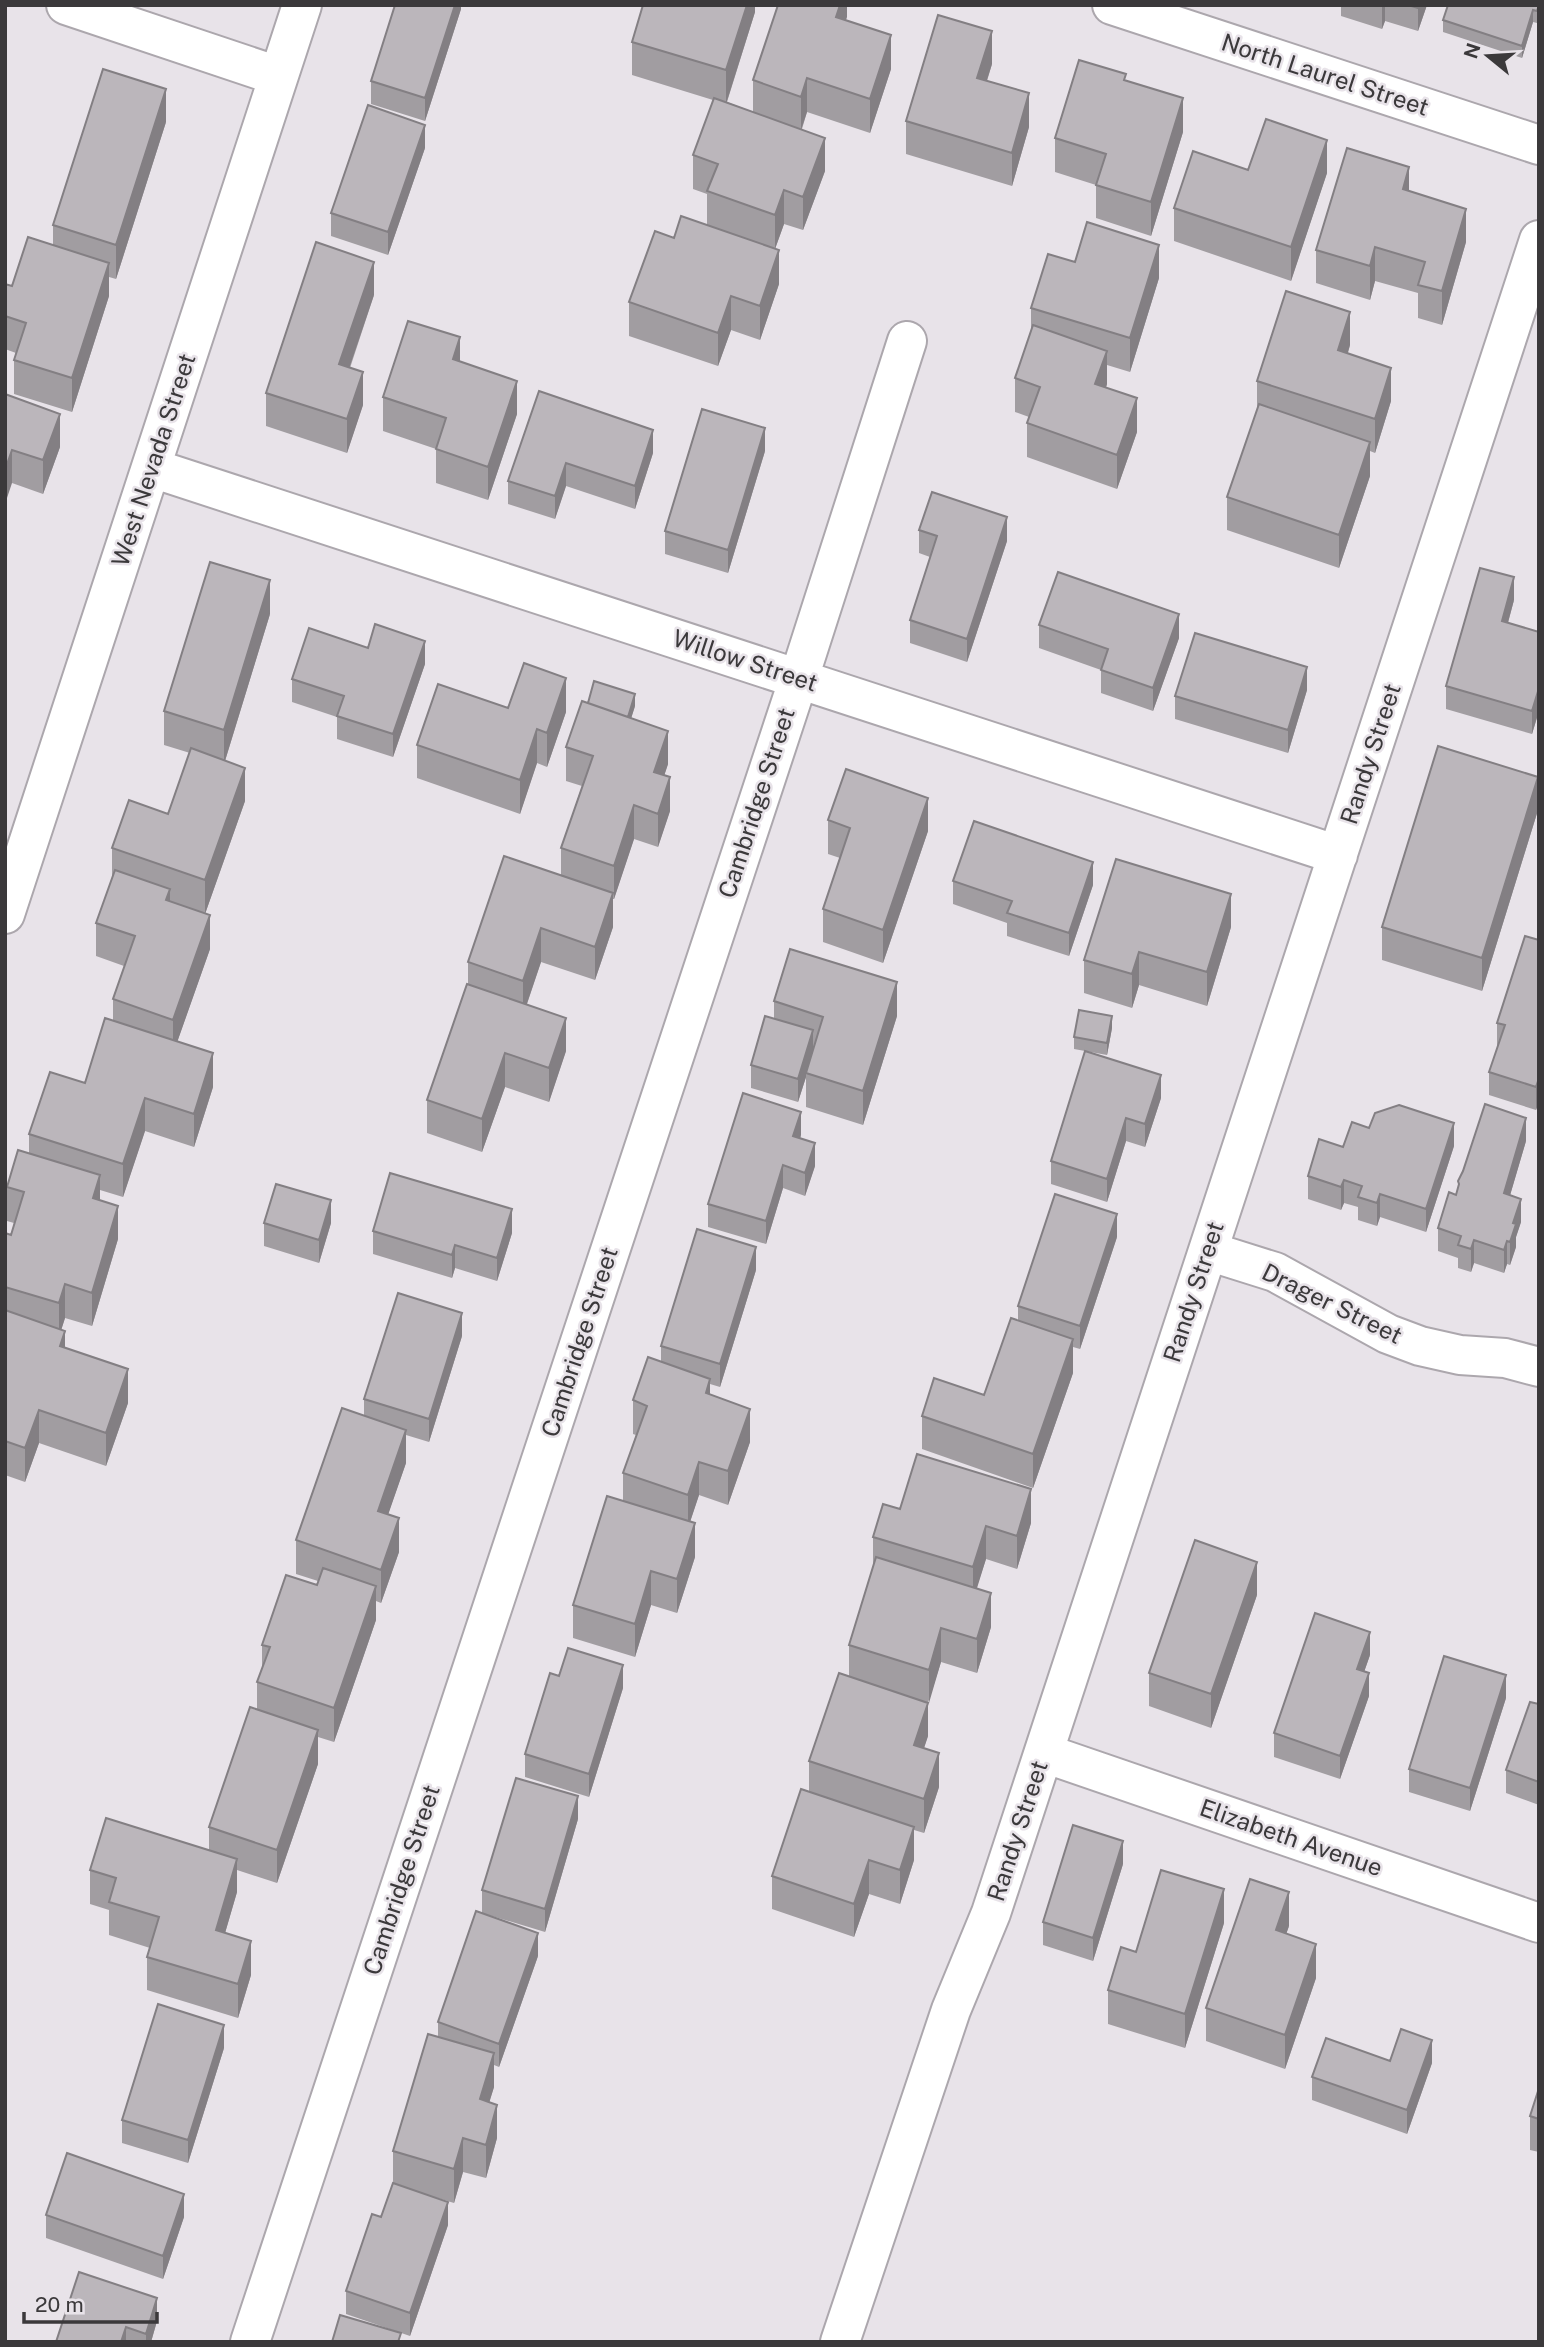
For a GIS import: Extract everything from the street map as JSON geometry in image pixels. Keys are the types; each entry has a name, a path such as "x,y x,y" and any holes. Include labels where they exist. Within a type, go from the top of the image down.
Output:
{"street":[{"path":"66,5 278,76"},
{"name":"West Nevada Street","path":"5,914 302,5"},
{"name":"North Laurel Street","path":"1112,5 1539,145"},
{"name":"Randy Street","path":"841,2342 947,2021 991,1913 1539,240"},
{"name":"Cambridge Street","path":"250,2342 799,678 907,341"},
{"name":"Willow Street","path":"152,468 1338,855"},
{"name":"Drager Street","path":"1208,1251 1275,1272 1388,1334 1420,1346 1460,1354 1505,1358 1539,1367"},
{"name":"Elizabeth Avenue","path":"1044,1753 1539,1923"}],"building":[{"path":"395,5 455,5 425,98 371,81"},
{"path":"643,5 747,5 726,70 632,42"},
{"path":"778,5 840,5 836,17 891,35 870,99 807,78 801,97 753,80"},
{"path":"1448,5 1539,5 1537,11 1533,10 1522,46 1443,20"},
{"path":"938,15 992,31 977,78 1029,93 1012,153 906,121"},
{"path":"1079,60 1126,74 1124,80 1183,98 1151,202 1096,185 1106,154 1055,138"},
{"path":"103,69 166,89 116,245 53,225"},
{"path":"714,98 825,138 803,197 784,190 775,215 707,191 718,164 693,155"},
{"path":"368,105 425,125 388,232 331,213"},
{"path":"1266,119 1327,140 1291,247 1174,208 1193,151 1248,170"},
{"path":"1347,148 1409,167 1403,189 1466,209 1442,291 1418,285 1425,262 1375,247 1370,266 1316,250"},
{"path":"681,216 779,250 760,306 731,296 718,333 629,302 655,231 674,238"},
{"path":"1087,222 1159,245 1130,338 1031,308 1048,254 1075,262"},
{"path":"28,237 109,263 72,378 14,360 26,323 5,316 5,284 12,286"},
{"path":"316,242 374,262 339,364 363,372 347,419 266,393"},
{"path":"1286,291 1350,312 1338,350 1391,368 1375,419 1257,381"},
{"path":"408,321 460,337 453,359 517,381 488,467 436,449 446,418 383,397"},
{"path":"1033,325 1107,351 1095,384 1137,398 1117,455 1027,423 1040,387 1015,378"},
{"path":"539,391 653,430 635,486 566,463 555,496 508,481"},
{"path":"5,394 60,414 43,460 12,450 5,470"},
{"path":"1259,404 1370,442 1339,535 1227,497"},
{"path":"702,409 765,428 728,550 665,531"},
{"path":"932,492 1007,517 967,639 910,620 937,536 919,530"},
{"path":"210,562 270,580 224,730 164,711"},
{"path":"1480,568 1514,577 1502,621 1539,632 1539,688 1532,711 1446,686"},
{"path":"1058,572 1179,614 1153,688 1101,670 1108,649 1039,625"},
{"path":"375,624 425,641 393,734 337,716 344,696 292,679 309,628 368,648"},
{"path":"1195,633 1307,667 1288,730 1175,696"},
{"path":"524,663 566,678 547,733 537,729 520,780 417,745 438,684 508,708"},
{"path":"594,681 635,694 628,717 588,703"},
{"path":"582,701 668,731 654,772 670,777 658,814 634,805 614,866 561,848 593,756 566,747"},
{"path":"1438,746 1538,777 1482,958 1382,927"},
{"path":"191,748 245,768 205,880 112,848 129,800 168,814"},
{"path":"846,769 928,798 883,930 823,909 850,828 828,820"},
{"path":"974,821 1093,862 1069,933 1007,913 1012,901 953,881"},
{"path":"504,856 613,893 595,947 541,928 523,981 468,962"},
{"path":"1116,859 1231,894 1207,972 1139,952 1132,974 1084,960"},
{"path":"115,870 170,889 166,900 210,915 173,1020 113,999 135,936 96,923"},
{"path":"1525,936 1539,940 1539,1078 1536,1087 1489,1072 1505,1025 1497,1023"},
{"path":"790,949 897,982 863,1091 806,1073 823,1017 774,1001"},
{"path":"467,984 566,1018 549,1068 505,1053 482,1119 427,1100"},
{"path":"1079,1010 1112,1016 1107,1043 1074,1037"},
{"path":"765,1016 813,1030 798,1079 751,1065"},
{"path":"105,1018 213,1053 194,1114 145,1098 123,1164 29,1134 50,1072 85,1083"},
{"path":"1085,1051 1161,1075 1145,1124 1126,1118 1107,1179 1051,1161"},
{"path":"743,1093 801,1112 793,1136 815,1143 805,1173 783,1165 766,1221 708,1204"},
{"path":"1485,1104 1526,1118 1504,1193 1521,1199 1510,1242 1507,1241 1504,1250 1474,1240 1471,1249 1458,1245 1461,1236 1438,1228 1449,1192 1456,1195 1458,1181"},
{"path":"1399,1105 1454,1123 1426,1209 1380,1194 1377,1203 1358,1197 1362,1186 1344,1180 1341,1187 1308,1176 1319,1139 1343,1147 1352,1122 1369,1128 1375,1113"},
{"path":"18,1150 100,1175 93,1198 118,1206 92,1293 65,1284 59,1303 5,1287 5,1233 11,1235 24,1192 7,1187"},
{"path":"390,1173 512,1209 497,1258 455,1245 452,1255 373,1231"},
{"path":"276,1184 331,1200 319,1240 264,1223"},
{"path":"1055,1194 1117,1214 1080,1326 1018,1306"},
{"path":"697,1229 756,1247 720,1364 661,1346"},
{"path":"398,1293 462,1313 429,1419 364,1399"},
{"path":"5,1310 65,1331 60,1346 128,1369 106,1433 39,1410 25,1448 5,1441"},
{"path":"1011,1318 1073,1339 1033,1454 922,1416 934,1378 984,1395"},
{"path":"648,1357 710,1379 706,1393 750,1409 728,1471 699,1462 688,1495 623,1473 647,1406 633,1400"},
{"path":"342,1408 406,1430 378,1511 399,1518 381,1570 296,1540"},
{"path":"917,1454 1031,1489 1017,1536 986,1526 973,1567 873,1537 883,1504 900,1509"},
{"path":"607,1496 695,1523 677,1579 651,1571 635,1624 573,1605"},
{"path":"1195,1540 1257,1562 1211,1694 1149,1673"},
{"path":"876,1557 991,1593 977,1639 941,1628 929,1670 849,1645"},
{"path":"323,1568 376,1586 334,1708 257,1682 270,1647 262,1645 286,1575 317,1585"},
{"path":"1315,1613 1370,1632 1357,1669 1369,1673 1340,1756 1274,1733"},
{"path":"568,1648 623,1665 589,1774 525,1754 550,1673 559,1676"},
{"path":"1444,1656 1506,1675 1470,1788 1409,1769"},
{"path":"839,1673 928,1703 914,1745 939,1753 924,1799 809,1761"},
{"path":"1530,1702 1539,1704 1539,1782 1506,1770"},
{"path":"250,1707 318,1730 277,1850 209,1827"},
{"path":"516,1778 578,1796 545,1909 482,1890"},
{"path":"801,1789 914,1827 900,1870 869,1860 854,1904 772,1876"},
{"path":"106,1818 237,1859 216,1930 251,1941 238,1984 147,1957 159,1917 109,1902 116,1878 90,1870"},
{"path":"1073,1825 1123,1841 1093,1938 1043,1922"},
{"path":"1161,1870 1224,1889 1185,2014 1108,1990 1121,1947 1136,1952"},
{"path":"1250,1879 1289,1892 1276,1930 1316,1944 1285,2035 1206,2008"},
{"path":"476,1911 538,1933 499,2044 438,2022"},
{"path":"158,2004 224,2025 188,2140 122,2120"},
{"path":"1401,2029 1432,2040 1407,2110 1312,2077 1326,2038 1390,2061"},
{"path":"428,2034 494,2053 480,2099 497,2105 486,2145 463,2138 454,2169 393,2151"},
{"path":"1539,2088 1539,2119 1530,2116"},
{"path":"67,2153 184,2194 163,2256 46,2215"},
{"path":"393,2183 448,2202 410,2313 346,2291 372,2214 381,2217"},
{"path":"79,2272 157,2298 146,2334 126,2327 121,2342 56,2342"},
{"path":"340,2315 401,2333 398,2342 332,2342"}]}
